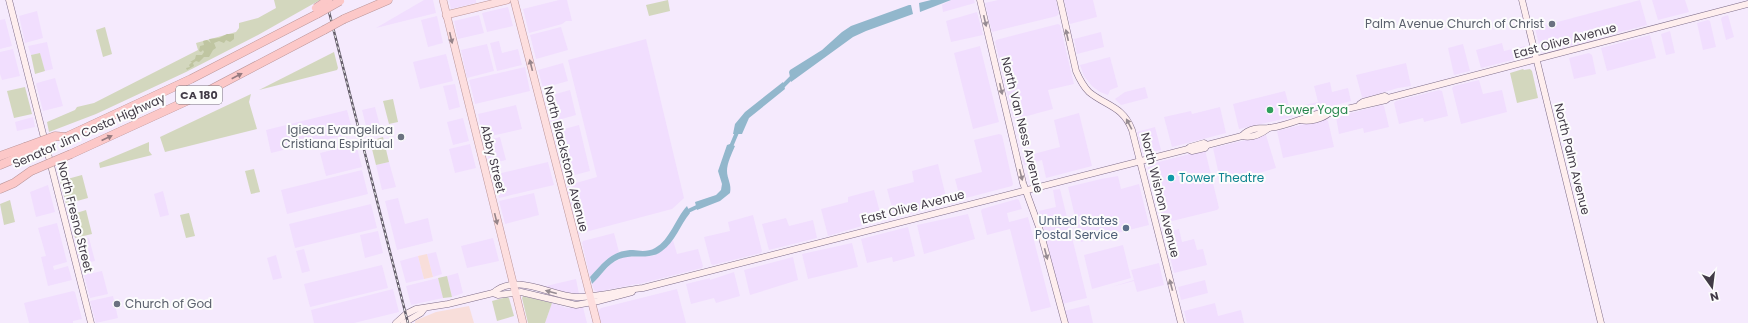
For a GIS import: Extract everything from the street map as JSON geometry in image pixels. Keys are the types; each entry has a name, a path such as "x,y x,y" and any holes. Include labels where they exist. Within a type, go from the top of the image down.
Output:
{"highway":[{"path":"317,11 328,0"},
{"name":"Senator Jim Costa Highway","path":"0,165 55,136 66,136 150,99 317,11 341,0"},
{"name":"Senator Jim Costa Highway","path":"0,184 71,154 202,94 379,0"},
{"path":"344,19 388,0"},
{"path":"0,156 26,150"},
{"path":"0,189 14,183 31,171"}],"main road":[{"name":"North Fresno Street","path":"9,0 91,323"},
{"name":"Abby Street","path":"443,0 523,323"},
{"path":"446,15 507,0"},
{"name":"North Blackstone Avenue","path":"514,0 596,323"},
{"name":"North Van Ness Avenue","path":"980,0 1025,190 1039,227 1065,323"},
{"name":"North Wishon Avenue","path":"1060,0 1076,71 1086,88 1098,98 1115,107 1126,118 1132,130 1181,323"},
{"name":"North Palm Avenue","path":"1522,0 1601,323"},
{"name":"East Olive Avenue","path":"396,323 409,312 419,308 424,309 493,293 497,290 514,289 526,286 571,297 590,299 620,296 643,288 1188,149 1204,143 1207,145 1242,136 1246,131 1260,127 1269,128 1300,120 1306,122 1326,117 1329,113 1359,105 1364,106 1386,100 1388,98 1748,4"},
{"name":"East Olive Avenue","path":"404,323 421,313 424,309"}],"shaded area":[{"path":"424,0 433,0 436,13 376,28"},
{"path":"449,0 476,0 476,3 451,9"},
{"path":"559,0 567,0 572,21 566,21 562,24 529,33 523,9"},
{"path":"951,0 974,0 975,3 943,12 942,5"},
{"path":"998,0 1056,0 1059,13 1057,16 992,32 985,3"},
{"path":"1064,0 1093,0 1097,17 1070,24"},
{"path":"1640,0 1647,25 1561,48 1560,45 1543,50 1540,49 1535,28"},
{"path":"1652,0 1685,0 1689,12 1658,20"},
{"path":"508,7 513,26 487,32 482,13"},
{"path":"37,11 43,38 25,43 19,16"},
{"path":"977,12 983,35 951,42 946,21"},
{"path":"479,15 484,33 458,39 454,21"},
{"path":"1728,15 1734,37 1726,40 1721,19 1722,17"},
{"path":"437,16 443,43 428,47 421,20"},
{"path":"5,19 12,46 0,49 0,20"},
{"path":"1708,20 1710,21 1716,47 1703,50 1697,23"},
{"path":"1058,24 1060,25 1074,84 1048,90 1053,109 1016,119 1013,117 995,42 996,40"},
{"path":"561,27 568,50 536,59 530,35"},
{"path":"1670,31 1675,53 1666,55 1661,34"},
{"path":"1101,32 1104,47 1077,54 1074,39"},
{"path":"1650,35 1656,58 1607,71 1601,48"},
{"path":"646,39 684,198 672,209 578,234 567,187 569,185 597,177 568,60"},
{"path":"499,41 502,53 518,49 522,65 497,71 490,43"},
{"path":"47,42 53,69 45,71 40,53 31,55 28,46"},
{"path":"1502,43 1504,51 1525,46 1528,56 1481,68 1476,50"},
{"path":"487,44 494,71 467,78 461,50"},
{"path":"1463,44 1470,71 1454,75 1448,48"},
{"path":"980,46 999,122 973,129 954,53"},
{"path":"13,49 20,76 2,80 0,74 0,52"},
{"path":"1589,53 1592,55 1596,74 1574,79 1569,58"},
{"path":"446,54 453,81 420,89 413,62"},
{"path":"1110,57 1118,87 1110,90 1108,95 1100,92 1092,86 1084,76 1080,65"},
{"path":"563,63 568,81 543,88 538,70"},
{"path":"1406,63 1411,86 1398,88 1364,98 1362,97 1356,75"},
{"path":"525,67 530,91 475,104 469,80"},
{"path":"55,78 63,106 43,111 36,84"},
{"path":"1479,80 1483,94 1502,90 1507,112 1461,124 1452,88 1454,86"},
{"path":"1330,82 1332,92 1348,88 1351,101 1303,114 1300,106 1318,102 1314,86"},
{"path":"455,84 460,107 449,110 443,86"},
{"path":"1145,87 1148,98 1121,105 1115,99 1125,92"},
{"path":"570,90 576,115 551,122 545,97"},
{"path":"1439,90 1442,91 1448,116 1424,122 1423,118 1399,124 1394,103 1396,101"},
{"path":"1285,91 1292,117 1239,129 1233,104"},
{"path":"516,105 522,129 483,138 478,114"},
{"path":"1381,105 1384,106 1389,127 1364,133 1363,128 1339,134 1336,117"},
{"path":"375,107 380,126 367,130 362,110"},
{"path":"1220,107 1226,133 1172,147 1164,117 1191,111 1192,114"},
{"path":"347,110 353,133 271,153 266,130"},
{"path":"1079,113 1092,166 1046,178 1042,160 1024,165 1022,157 1060,147 1054,120"},
{"path":"33,117 35,127 17,131 15,122"},
{"path":"463,118 469,141 453,145 447,122"},
{"path":"1325,119 1328,121 1334,147 1283,158 1277,131"},
{"path":"579,125 590,171 567,177 564,176 553,132"},
{"path":"1155,127 1161,150 1143,154 1137,132"},
{"path":"999,134 1002,135 1013,184 1012,186 962,199 960,198 955,179 982,172 974,140"},
{"path":"1266,135 1276,168 1221,184 1213,148"},
{"path":"500,137 506,160 490,164 484,141"},
{"path":"356,144 362,167 326,176 320,153"},
{"path":"470,144 476,168 455,173 449,149"},
{"path":"1205,150 1219,208 1217,210 1164,223 1147,165"},
{"path":"389,162 396,187 382,190 376,165"},
{"path":"548,162 554,185 499,198 493,175"},
{"path":"938,164 947,201 946,204 896,217 894,215 887,189 914,182 912,171"},
{"path":"362,170 368,194 287,214 281,190"},
{"path":"1118,176 1121,189 1139,184 1149,225 1081,242 1068,187"},
{"path":"48,185 55,212 36,217 30,192"},
{"path":"1060,189 1087,298 1062,304 1039,211 1056,207 1053,190"},
{"path":"874,190 882,220 828,236 821,209 848,202 848,197"},
{"path":"163,191 169,215 160,217 154,194"},
{"path":"534,193 539,215 505,224 499,201"},
{"path":"398,198 405,224 428,218 433,241 397,250 385,201"},
{"path":"1017,199 1019,200 1022,209 1007,213 1009,222 1028,217 1051,307 1031,312 1010,229 987,235 981,211 982,209"},
{"path":"371,204 377,228 295,248 289,224"},
{"path":"968,214 975,239 924,254 917,225"},
{"path":"753,215 762,251 761,253 713,265 711,264 704,237 730,231 728,222"},
{"path":"786,218 789,226 813,220 817,238 769,250 762,224"},
{"path":"57,223 67,262 53,266 54,270 68,266 72,280 48,286 41,257 46,256 38,228"},
{"path":"908,227 915,256 893,262 892,257 867,263 861,239"},
{"path":"1179,229 1182,242 1194,239 1197,250 1203,249 1207,265 1174,273 1164,233"},
{"path":"378,231 383,253 365,258 360,235"},
{"path":"614,233 619,252 607,259 590,277 582,243 583,241"},
{"path":"89,238 95,261 81,264 75,241"},
{"path":"493,238 499,261 467,268 461,246"},
{"path":"673,240 677,254 698,249 703,266 702,268 639,284 597,292 594,290 592,284 612,263 624,257 653,256 662,251"},
{"path":"852,243 858,267 808,279 802,254"},
{"path":"1123,245 1131,278 1092,289 1084,255"},
{"path":"304,249 310,271 302,273 296,251"},
{"path":"436,252 442,274 433,277 427,254"},
{"path":"427,254 433,277 424,279 418,256"},
{"path":"276,255 282,278 273,280 267,258"},
{"path":"418,256 424,279 406,283 400,261"},
{"path":"793,257 798,280 750,295 744,270"},
{"path":"1159,263 1164,285 1137,292 1134,281 1111,287 1134,280 1131,270"},
{"path":"382,265 388,288 310,307 304,284"},
{"path":"102,271 108,294 90,298 84,275"},
{"path":"734,272 740,296 716,303 714,298 691,304 686,284 710,278 710,280"},
{"path":"458,273 463,293 452,297 447,276"},
{"path":"438,278 443,298 411,305 406,286"},
{"path":"576,279 579,294 566,293 546,287 546,286"},
{"path":"1205,280 1208,293 1181,300 1178,287"},
{"path":"393,289 399,312 354,323 314,323 311,310"},
{"path":"677,289 686,323 601,323 598,311 601,308"},
{"path":"73,291 75,292 82,319 73,321 73,323 29,323 24,303"},
{"path":"113,296 118,318 96,323 90,301"},
{"path":"552,303 567,308 583,307 587,323 545,323"},
{"path":"1215,303 1218,316 1241,310 1244,323 1187,323 1184,311"},
{"path":"1089,305 1093,323 1067,323 1064,311"},
{"path":"469,306 474,323 415,323 415,321 436,312"}],"green space":[{"path":"274,0 320,0 258,35 186,72 96,114 49,132 47,122 75,110 77,107 94,103 198,50 196,43 236,32 239,28 239,23 258,18 276,8"},
{"path":"668,0 670,11 649,16 646,5"},
{"path":"105,27 112,54 103,57 96,30"},
{"path":"227,34 234,34 234,39 230,42 226,40 224,43 219,41 214,43 216,48 209,57 204,57 199,62 196,61 193,63 194,66 187,70 186,68 190,67 189,65 192,62 190,62 195,59 196,55 202,55 204,52 203,50 201,52 199,51 200,46 204,45 203,41 207,40 211,43 209,39 219,38"},
{"path":"334,52 338,68 337,70 259,90"},
{"path":"40,53 45,71 35,74 31,55"},
{"path":"1523,69 1530,69 1532,71 1538,98 1517,103 1510,73"},
{"path":"25,87 32,114 14,118 7,91"},
{"path":"251,94 249,102 257,129 165,152 160,137"},
{"path":"393,99 398,122 389,124 383,101"},
{"path":"383,137 389,162 376,165 370,141"},
{"path":"149,142 149,151 152,155 100,168 99,163"},
{"path":"254,169 260,192 251,194 245,171"},
{"path":"82,175 88,198 66,204 60,181"},
{"path":"10,200 15,222 4,225 0,204"},
{"path":"86,210 92,234 75,238 70,215"},
{"path":"189,213 195,236 186,238 180,215"},
{"path":"447,276 452,297 443,298 438,278"},
{"path":"523,296 552,303 545,323 528,323 522,298"},
{"path":"507,297 509,298 514,316 497,321 492,301"}],"water":[{"path":"931,0 951,0 920,12 919,3"},
{"path":"911,5 913,14 853,37 791,82 790,70 822,50 851,26"},
{"path":"783,82 785,89 749,118 742,134 733,134 735,124 745,112"},
{"path":"730,144 735,146 727,168 730,193 720,201 697,210 695,202 716,195 721,190 722,184 718,171 727,145"},
{"path":"687,206 690,213 667,247 652,256 625,257 619,259 608,267 592,284 590,277 608,258 619,252 650,250 665,240"}],"waterway":[{"path":"781,88 793,76"},
{"path":"730,149 738,130"},
{"path":"686,212 701,205"}],"railway":[{"path":"326,0 408,323"}],"place":[{"name":"Palm Avenue Church of Christ","path":"1552,24"},
{"name":"Tower Yoga","path":"1270,110"},
{"name":"Igieca Evangelica Cristiana Espiritual","path":"401,137"},
{"name":"Tower Theatre","path":"1171,178"},
{"name":"United States Postal Service","path":"1126,228"},
{"name":"Church of God","path":"117,304"}]}
